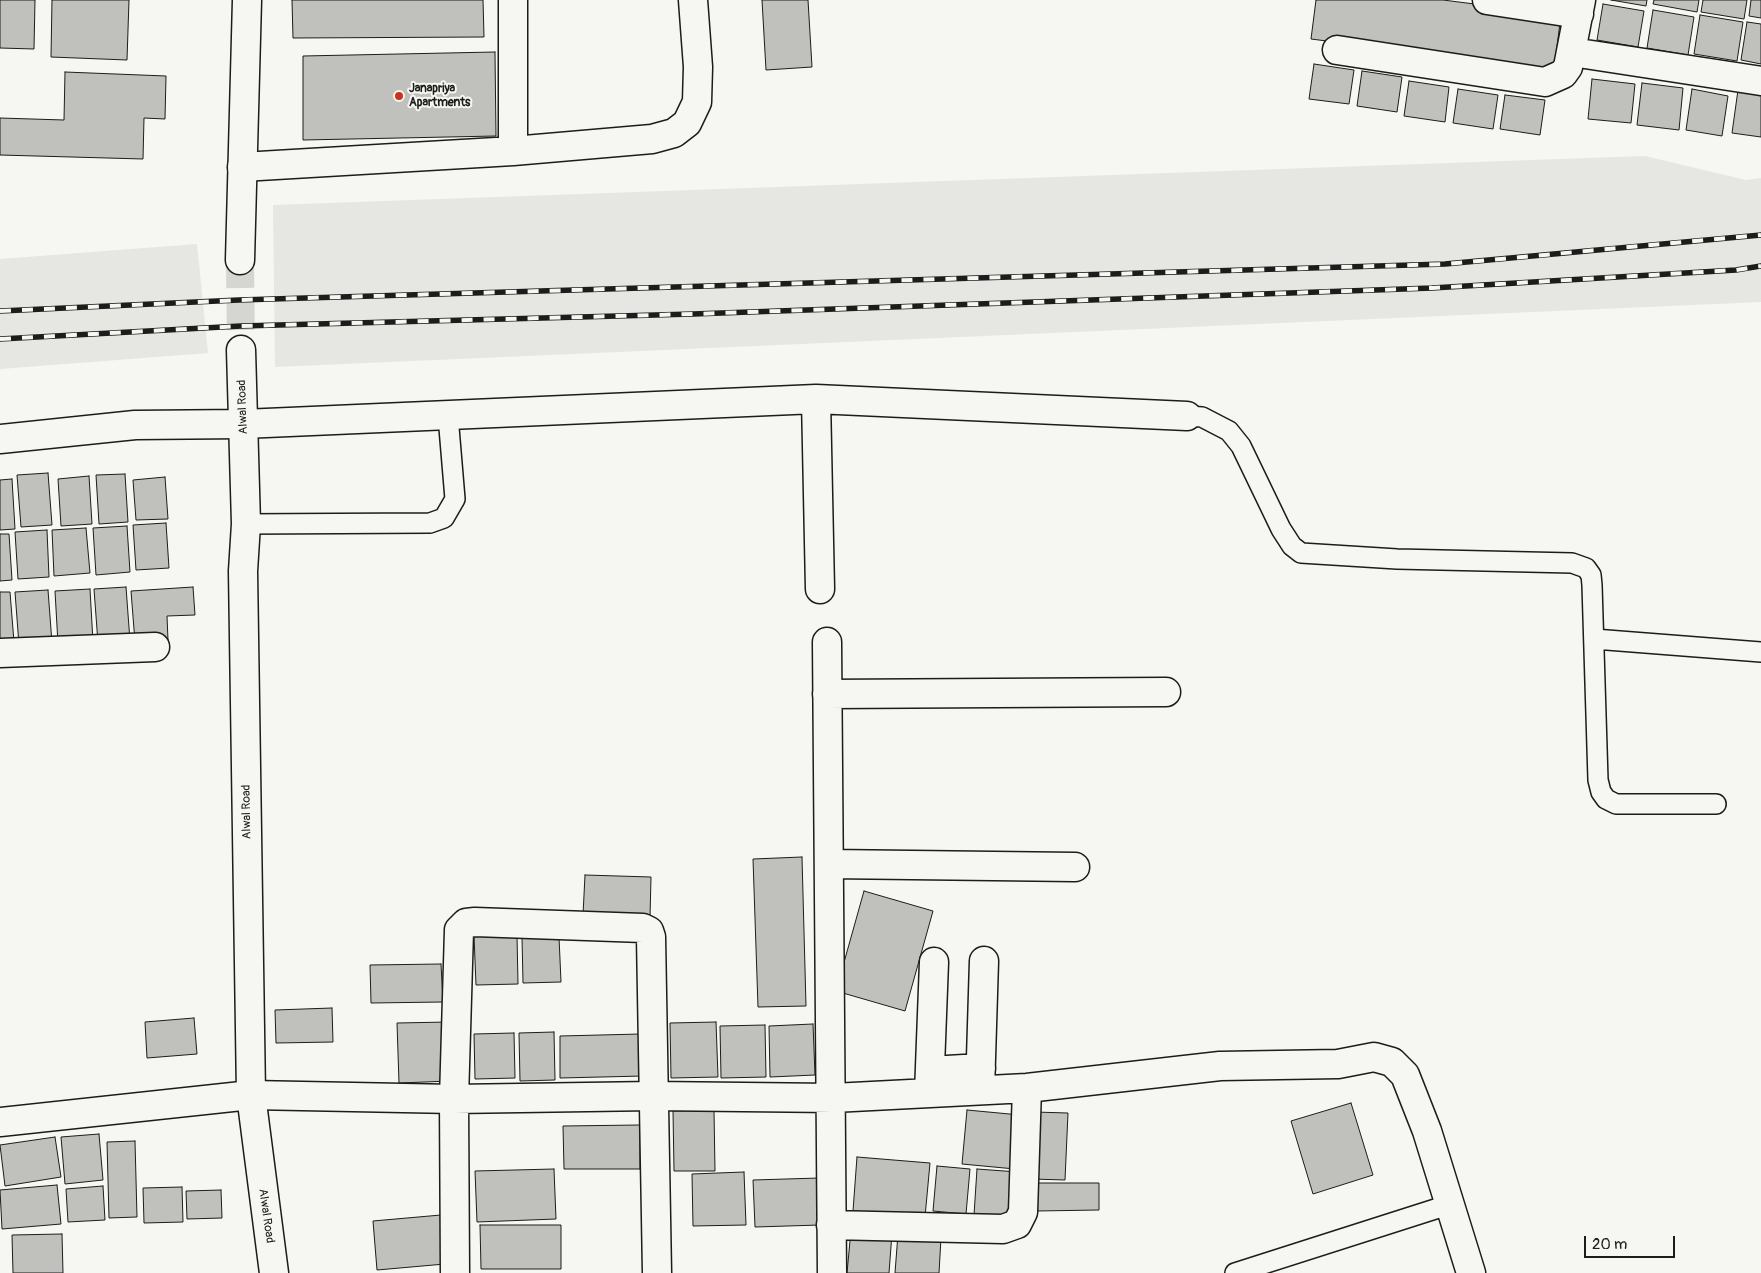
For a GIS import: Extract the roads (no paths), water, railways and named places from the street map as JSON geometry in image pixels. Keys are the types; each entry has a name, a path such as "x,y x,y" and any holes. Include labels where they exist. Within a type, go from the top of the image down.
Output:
{"street":[{"path":"240,260 247,0"},
{"path":"513,0 513,151"},
{"path":"242,167 513,151 652,139 674,133 688,123 697,102 698,68 693,0"},
{"path":"1336,50 1545,82 1563,74 1568,67 1572,52 1580,7 1487,0"},
{"path":"1572,52 1761,80"},
{"name":"Alwal Road","path":"241,350 246,524 243,571 251,1095 274,1273"},
{"path":"0,439 135,425 243,424 816,400 1187,416"},
{"path":"816,400 820,589"},
{"path":"827,642 832,1273"},
{"path":"0,653 155,647"},
{"path":"827,694 1166,692"},
{"path":"830,864 1074,867"},
{"path":"455,1273 454,1099 459,930 466,923 475,922 643,928 649,931 657,1273"},
{"path":"980,1079 984,961"},
{"path":"930,1082 934,962"},
{"path":"0,1122 251,1095 454,1099 653,1096 832,1098 930,1082 980,1079 1027,1088 1220,1066 1338,1064 1374,1057 1392,1062 1405,1075 1451,1204 1471,1273"},
{"path":"831,1225 1003,1229 1017,1224 1023,1212 1027,1088"}],"lane":[{"path":"246,524 430,523 444,518 455,499 448,416"},
{"path":"1187,416 1202,417 1229,431 1241,446 1281,528 1292,546 1301,553 1397,559 1572,562 1586,568 1591,575 1598,780 1601,792 1606,799 1616,804 1716,804"},
{"path":"1594,639 1761,652"},
{"path":"1235,1273 1451,1204"}],"tunnel":[{"path":"240,260 241,350"}],"railway":[{"path":"0,311 239,300 1445,264 1761,235"},
{"path":"0,339 241,326 693,314 1432,288 1736,270 1761,266"}],"place":[{"name":"Janapriya Apartments","path":"399,96"}]}
